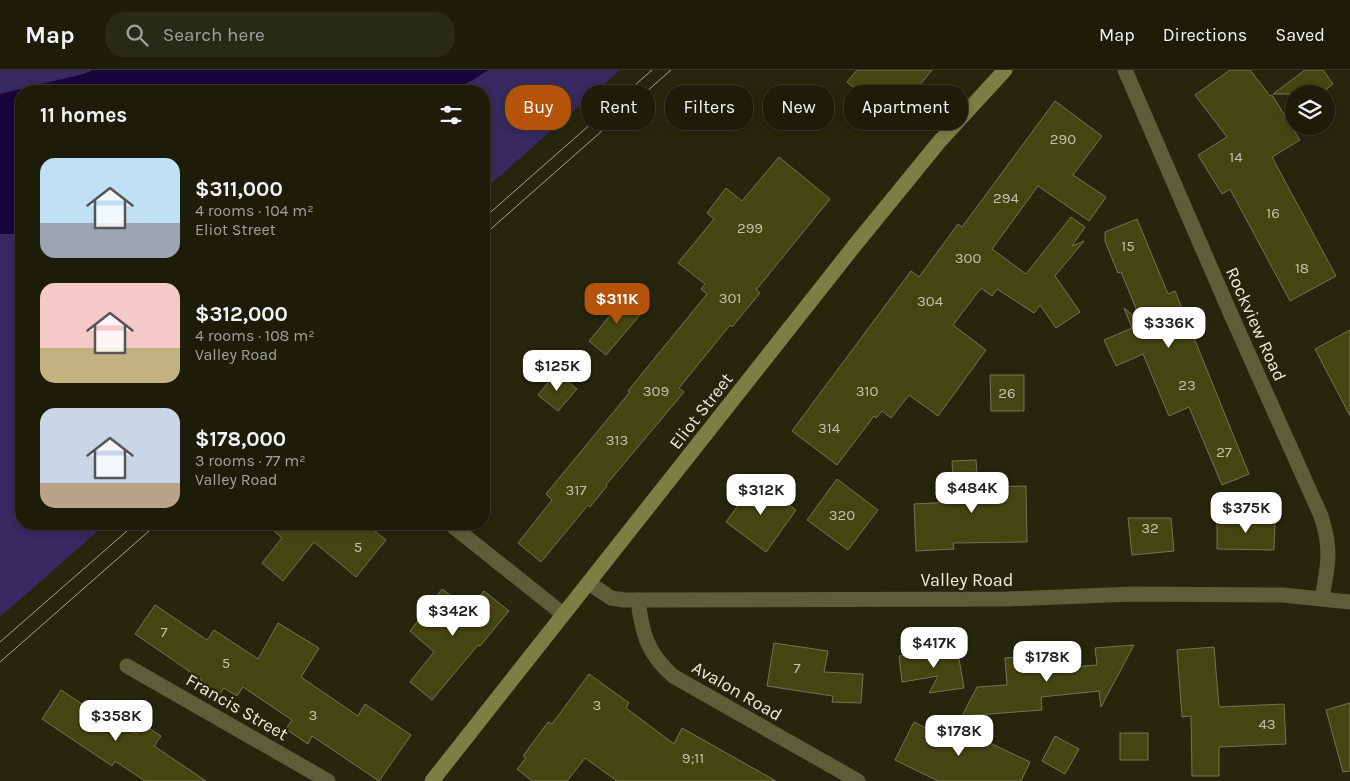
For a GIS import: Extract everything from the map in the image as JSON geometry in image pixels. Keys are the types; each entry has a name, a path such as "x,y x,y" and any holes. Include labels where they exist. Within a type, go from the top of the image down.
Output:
{"street":[{"name":"Eliot Street","path":"432,781 877,218 939,142 1005,70"},
{"name":"Rockview Road","path":"1125,70 1321,516 1329,543 1322,598"},
{"path":"458,530 563,614"},
{"name":"Valley Road","path":"589,583 611,598 624,600 1008,599 1133,594 1283,595 1350,602"},
{"name":"Avalon Road","path":"638,600 641,627 646,641 654,656 673,676 858,781"},
{"name":"Francis Street","path":"128,666 328,781"}],"shaded area":[{"path":"0,70 93,70 38,85 15,85 15,90 0,94"},
{"path":"93,70 488,70 463,85 38,85"},
{"path":"488,70 620,70 603,85 581,85 581,104 571,113 571,85 505,85 505,130 552,130 490,185 490,85 463,85"},
{"path":"15,90 15,234 0,234 0,94"},
{"path":"0,234 15,234 15,530 99,530 0,617"}],"building":[{"path":"857,70 932,70 920,85 851,85 847,82"},
{"path":"1230,70 1250,70 1270,96 1272,95 1285,116 1285,135 1297,135 1300,140 1272,157 1336,276 1290,301 1230,189 1222,194 1198,155 1227,137 1195,95"},
{"path":"1305,70 1323,70 1333,84 1332,85 1285,85"},
{"path":"1285,85 1285,94 1273,94"},
{"path":"1055,101 1102,136 1073,175 1106,197 1089,221 1038,186 992,249 1026,274 1071,217 1085,227 1072,246 1084,241 1055,276 1080,312 1056,328 1040,305 1034,313 997,289 992,296 981,288 953,325 986,350 938,416 909,395 891,418 882,411 876,418 874,416 837,465 792,431 911,271 919,277 958,224 962,227"},
{"path":"779,157 830,199 756,290 760,293 732,327 730,325 679,388 684,392 606,485 590,507 588,505 541,562 518,543 552,500 546,494 707,294 701,289 705,284 678,263 714,219 707,213 726,188 742,201"},
{"path":"1137,219 1168,294 1175,291 1249,474 1222,485 1189,407 1169,416 1143,354 1116,366 1104,340 1132,328 1124,308 1142,323 1121,272 1118,273 1105,241 1105,232"},
{"path":"627,295 645,309 606,355 589,341"},
{"path":"1350,330 1350,416 1315,349"},
{"path":"557,372 577,389 558,411 538,395"},
{"path":"990,375 1024,375 1024,411 991,411"},
{"path":"976,460 978,487 1026,486 1027,542 953,543 954,549 916,551 914,504 954,502 952,461"},
{"path":"837,479 878,510 848,550 807,520"},
{"path":"756,481 796,510 766,552 726,522"},
{"path":"1128,518 1171,518 1174,551 1132,555"},
{"path":"1217,519 1275,520 1274,550 1217,549"},
{"path":"273,530 374,530 386,540 356,577 314,542 283,581 262,563 282,538"},
{"path":"442,589 469,609 484,591 509,611 432,700 410,682 434,652 410,631"},
{"path":"155,605 207,640 214,630 258,659 278,623 319,648 301,677 358,716 365,704 411,735 379,781 312,736 308,744 286,729 292,720 243,687 237,696 224,688 219,695 201,682 202,680 135,634"},
{"path":"956,641 964,688 929,693 938,676 902,682 899,656 953,648"},
{"path":"774,643 828,651 824,672 863,674 861,703 832,702 833,696 767,686"},
{"path":"1134,645 1101,707 1099,691 1041,697 1042,710 962,716 977,687 1007,685 1005,658 1037,655 1038,670 1097,665 1095,648"},
{"path":"1214,647 1219,707 1284,704 1286,744 1219,747 1219,776 1192,776 1191,716 1182,717 1177,650"},
{"path":"589,674 629,703 626,708 674,744 682,728 776,781 617,781 585,758 567,781 532,781 517,769 526,758 523,756 548,722 552,724"},
{"path":"61,690 115,726 117,721 137,734 144,725 161,736 154,746 206,781 145,781 115,761 112,766 42,719"},
{"path":"1350,703 1350,771 1343,772 1326,710"},
{"path":"914,722 949,740 956,727 1030,762 1021,781 938,781 895,760"},
{"path":"1120,733 1148,733 1148,760 1120,760"},
{"path":"1055,736 1079,749 1065,774 1042,761"}],"tram line":[{"path":"490,213 652,70"},
{"path":"490,230 671,70"},
{"path":"0,642 128,530"},
{"path":"0,662 150,530"}]}
